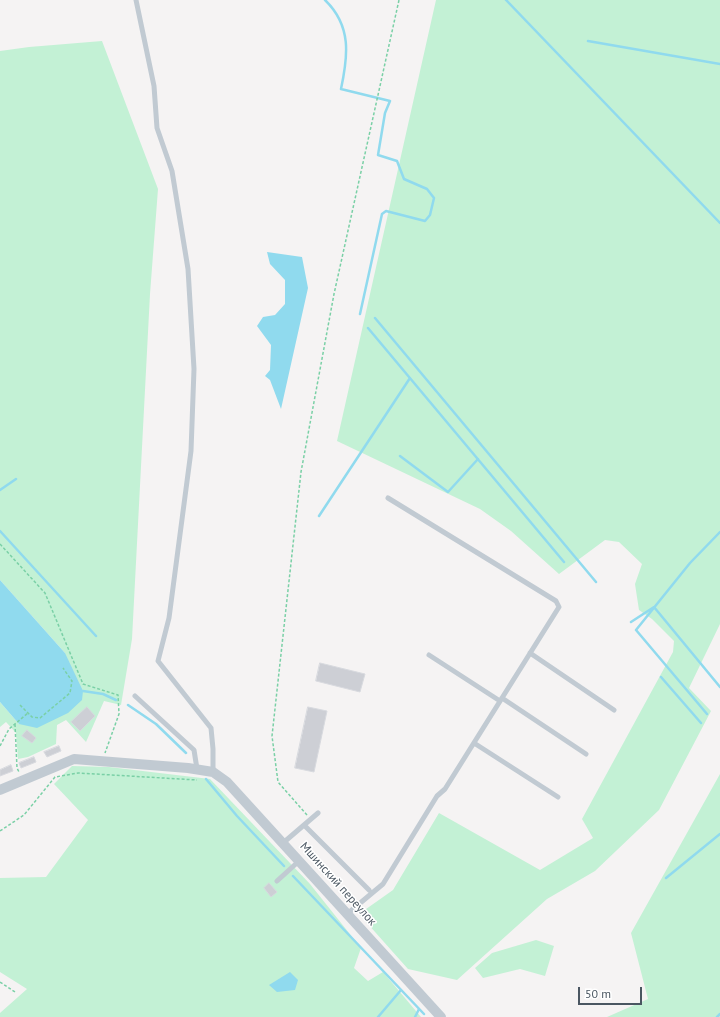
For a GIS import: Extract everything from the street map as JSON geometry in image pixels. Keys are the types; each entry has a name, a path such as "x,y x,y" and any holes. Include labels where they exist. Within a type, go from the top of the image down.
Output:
{"street":[{"path":"0,790 74,759 205,771"},
{"name":"Мшинский переулок","path":"205,771 228,782 347,914 435,1015"}],"lane":[{"path":"136,0 154,86 157,128 172,171 186,254 194,369 191,451 169,618 158,661 211,728 213,749 205,771"},
{"path":"347,914 383,884 437,796 445,789 559,607 556,601 388,498"},
{"path":"530,653 614,710"},
{"path":"429,655 586,754"},
{"path":"135,696 194,750 205,771"},
{"path":"474,743 558,797"},
{"path":"283,843 318,813"},
{"path":"304,825 369,890"},
{"path":"277,881 299,861"}],"path":[{"path":"310,819 278,782 272,736 301,472 334,294 399,0"},
{"path":"0,544 45,593 83,684 118,695 119,714 104,756"},
{"path":"20,705 32,717 40,718 70,693 72,681 63,668"},
{"path":"0,746 9,729 28,712"},
{"path":"15,724 17,768 20,776"},
{"path":"0,831 24,815 55,777 78,773 199,780 205,771"},
{"path":"0,982 15,992"}],"green space":[{"path":"436,0 720,0 720,624 689,688 711,711 659,810 595,871 547,899 457,980 408,969 359,914 393,890 439,813 540,870 593,838 582,819 673,652 674,641 652,619 639,610 635,584 642,564 619,542 605,540 559,574 511,531 480,509 337,441"},
{"path":"102,41 158,189 150,294 132,639 121,705 104,701 86,742 66,720 57,725 56,744 28,757 18,759 16,733 6,722 0,727 0,702 19,724 65,653 0,580 0,51"},
{"path":"72,766 109,767 210,779 310,884 361,948 354,968 368,981 383,972 421,1017 0,1017 0,1013 27,989 0,972 0,878 46,877 88,820 54,784"},
{"path":"720,774 720,1017 607,1017 648,999 631,933"},
{"path":"536,940 554,946 545,976 520,969 483,978 475,968 492,953"}],"water":[{"path":"267,252 302,257 308,288 281,409 270,380 265,376 270,370 271,345 257,326 263,317 275,315 285,304 285,280 270,264"},
{"path":"0,580 65,653 83,691 82,700 68,713 37,728 19,724 0,702"},
{"path":"290,972 298,980 295,990 277,992 269,985"}],"building":[{"path":"320,663 365,674 360,692 316,681"},
{"path":"87,707 95,716 80,731 71,722"},
{"path":"308,707 327,711 314,772 295,768"},
{"path":"27,730 36,738 32,743 22,736"},
{"path":"59,746 61,751 47,757 44,752"},
{"path":"34,757 36,762 21,768 19,763"},
{"path":"11,765 13,771 0,776 0,770"},
{"path":"269,883 277,892 271,897 264,888"}],"waterway":[{"path":"325,0 340,20 346,42 345,65 341,89 390,101 385,113 378,155 397,161 404,179 427,189 434,198 430,215 425,221 386,211 382,214 360,314"},
{"path":"506,0 720,223"},
{"path":"588,41 720,64"},
{"path":"375,318 596,582"},
{"path":"368,328 564,562"},
{"path":"319,516 410,378"},
{"path":"400,456 448,492 478,459"},
{"path":"0,490 16,479"},
{"path":"0,531 96,636"},
{"path":"707,714 636,630 690,563 720,532"},
{"path":"631,622 654,607 720,687"},
{"path":"661,677 701,723"},
{"path":"83,691 103,694 116,700"},
{"path":"128,705 156,724 186,753"},
{"path":"206,779 237,816 284,866"},
{"path":"666,878 720,834"},
{"path":"293,876 424,1014"},
{"path":"378,1017 401,990"},
{"path":"415,1017 419,1009"},
{"path":"717,1017 720,1014"}]}
